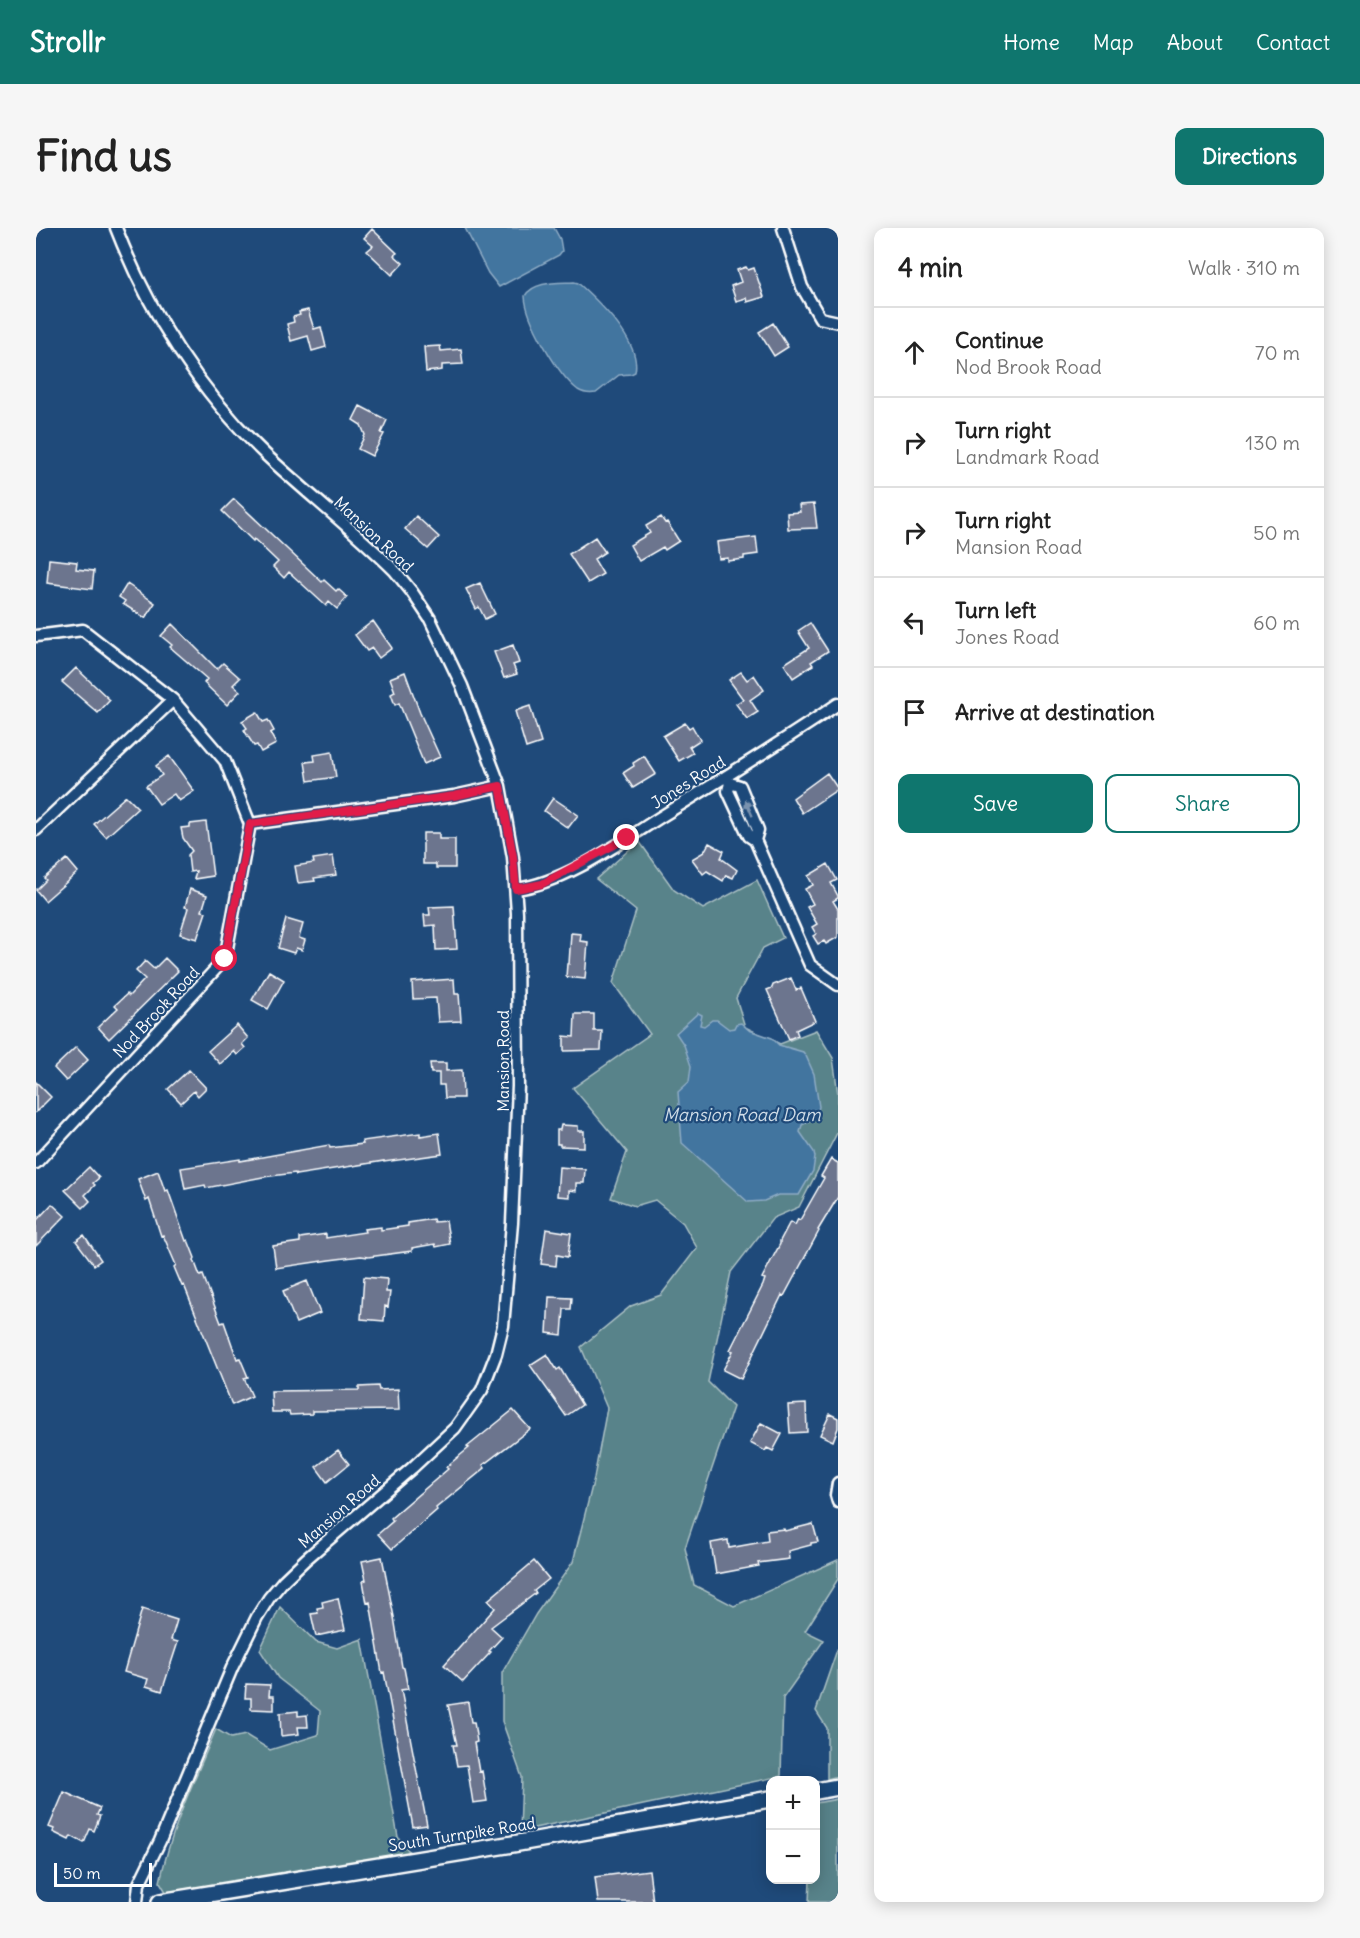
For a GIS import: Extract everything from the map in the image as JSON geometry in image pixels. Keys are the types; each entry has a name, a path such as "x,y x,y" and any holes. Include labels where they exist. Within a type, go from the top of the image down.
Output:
{"main road":[{"path":"820,1790 838,1787"},
{"name":"South Turnpike Road","path":"160,1902 766,1800"}],"street":[{"name":"Mansion Road","path":"116,228 137,277 157,313 194,371 216,400 266,454 378,554 417,599 435,629 462,686 500,786 512,848 516,889 519,1078 515,1185 504,1318 489,1375 473,1405 454,1428 412,1468 306,1559 268,1599 232,1668 160,1841 139,1884 137,1902"},
{"path":"783,228 802,287 820,318 838,322"},
{"path":"36,636 84,630 173,700 225,761 250,824 454,796 500,786"},
{"path":"36,830 173,700"},
{"name":"Jones Road","path":"516,889 542,884 568,872 728,780 838,704"},
{"path":"728,780 740,786 758,830 755,840 810,965 838,985"},
{"name":"Nod Brook Road","path":"36,1162 225,959 250,824"},
{"path":"838,1483 836,1495 838,1502"}],"green space":[{"path":"639,841 674,890 703,909 757,880 783,938 763,948 736,998 745,1027 780,1044 816,1030 833,1058 838,1094 838,1131 799,1207 773,1218 731,1272 708,1382 733,1407 685,1548 694,1585 734,1606 838,1560 838,1579 805,1631 824,1640 783,1698 781,1776 766,1776 766,1779 520,1831 522,1777 502,1721 502,1673 536,1614 573,1562 594,1478 607,1408 581,1347 631,1306 661,1295 697,1248 683,1223 655,1200 635,1206 611,1198 627,1152 573,1088 650,1034 613,983 636,911 596,879"},
{"path":"280,1607 316,1642 337,1648 362,1639 398,1837 411,1854 166,1892 160,1882 170,1842 216,1729 231,1738 246,1735 270,1750 318,1735 320,1711 278,1678 260,1650"},
{"path":"838,1647 838,1776 827,1779 827,1728 816,1711"},
{"path":"838,1799 838,1902 809,1902 810,1884 820,1884 820,1802"}],"water":[{"path":"465,228 554,228 560,239 562,251 559,255 499,287 488,273"},
{"path":"578,283 617,323 632,348 635,360 635,372 619,375 596,393 578,390 561,372 537,332 525,296 540,285"},
{"name":"Mansion Road Dam","path":"698,1013 702,1015 700,1025 704,1026 712,1020 717,1020 729,1029 741,1023 749,1030 772,1038 779,1045 803,1052 806,1056 814,1074 819,1107 815,1117 802,1125 800,1132 815,1157 813,1171 799,1195 778,1195 764,1201 748,1202 682,1143 678,1092 689,1082 691,1066 684,1045 676,1033"}],"building":[{"path":"372,229 397,253 394,255 403,263 392,275 367,251 373,246 364,238"},
{"path":"746,267 748,270 754,268 764,297 747,302 746,298 736,301 731,286 741,282 737,270"},
{"path":"308,310 314,329 321,327 326,347 312,351 308,336 291,341 287,324 294,322 293,317 300,315 299,312"},
{"path":"773,323 788,347 774,356 759,332"},
{"path":"440,346 441,351 461,349 463,364 442,365 442,370 426,372 424,347"},
{"path":"360,406 387,420 381,433 384,434 372,456 358,449 365,435 361,425 353,420"},
{"path":"234,499 322,582 324,580 347,597 337,609 329,602 326,606 289,572 284,578 273,567 278,562 222,511"},
{"path":"814,504 817,528 788,529 787,513 800,512 799,505"},
{"path":"416,516 439,537 428,549 405,529"},
{"path":"661,517 679,541 639,561 630,545 650,533 646,526"},
{"path":"595,537 605,552 594,559 603,574 588,583 569,554"},
{"path":"756,537 758,554 744,556 744,559 728,561 728,558 719,559 717,542"},
{"path":"49,559 77,562 76,569 94,571 92,589 47,583"},
{"path":"480,583 495,614 485,619 479,607 476,609 466,589"},
{"path":"127,584 155,603 145,618 123,604 125,601 119,597"},
{"path":"373,621 392,648 379,658 372,648 367,651 355,635"},
{"path":"810,623 828,651 811,662 813,665 793,678 784,664 809,648 798,631"},
{"path":"172,624 217,669 223,663 240,678 233,685 240,691 227,705 204,683 207,679 170,647 172,645 161,636"},
{"path":"513,645 519,663 513,665 517,674 504,678 494,652"},
{"path":"76,668 110,700 98,713 62,682"},
{"path":"405,672 440,757 424,764 399,703 395,705 391,694 395,692 390,678"},
{"path":"741,672 747,680 754,675 764,690 750,700 758,712 747,719 736,704 743,699 729,680"},
{"path":"530,706 541,743 526,748 515,711"},
{"path":"257,712 263,722 268,720 274,731 270,733 276,744 261,752 257,745 254,746 244,730 247,728 242,721"},
{"path":"685,723 689,728 692,726 700,740 689,747 693,753 679,761 663,736"},
{"path":"332,752 336,777 308,781 305,762 315,761 314,755"},
{"path":"169,756 194,791 179,801 174,794 159,804 146,786 162,775 156,766"},
{"path":"644,756 656,774 633,788 623,773"},
{"path":"827,773 838,789 802,813 793,798"},
{"path":"126,796 138,808 106,837 94,824"},
{"path":"553,798 578,815 568,828 544,811"},
{"path":"206,822 213,876 194,879 196,871 190,872 188,855 192,851 183,838 181,828"},
{"path":"423,833 439,833 439,839 455,839 455,868 436,868 436,864 423,864"},
{"path":"709,843 724,851 721,858 737,870 733,878 726,875 723,881 707,871 703,874 692,859 704,852"},
{"path":"333,856 336,875 298,883 295,866 314,863 313,859"},
{"path":"67,859 78,872 45,901 36,890 46,880 44,878"},
{"path":"828,864 837,880 831,883 838,896 833,901 838,909 838,937 826,944 824,941 818,944 813,936 816,934 812,927 817,924 807,907 813,904 805,889 813,885 808,876"},
{"path":"190,889 207,895 202,911 206,912 197,939 180,934 188,908 185,907"},
{"path":"454,906 457,949 436,950 435,925 425,926 424,915 430,915 429,907"},
{"path":"286,919 303,924 299,938 305,940 302,950 296,948 294,953 278,948"},
{"path":"571,933 581,934 580,941 588,942 585,979 566,977"},
{"path":"165,958 178,971 109,1039 98,1027 118,1008 115,1005 127,994 129,996 145,979 136,971 145,961 154,969"},
{"path":"269,971 284,980 268,1009 252,1000"},
{"path":"791,978 796,990 801,988 815,1021 796,1030 798,1035 789,1039 767,990"},
{"path":"454,979 455,994 459,994 461,1021 438,1022 436,998 413,999 412,982"},
{"path":"575,1014 594,1014 594,1031 602,1031 601,1050 564,1051 564,1036 574,1037"},
{"path":"237,1025 248,1038 242,1044 245,1048 237,1055 234,1051 220,1064 208,1051"},
{"path":"76,1047 88,1060 66,1081 54,1068"},
{"path":"430,1063 446,1063 446,1071 462,1070 463,1098 445,1098 444,1085 439,1085 439,1073 431,1073"},
{"path":"189,1070 206,1088 198,1096 194,1091 181,1103 168,1089"},
{"path":"36,1082 51,1097 36,1112"},
{"path":"561,1125 578,1126 578,1131 584,1131 584,1147 557,1144 557,1130 560,1130"},
{"path":"420,1133 420,1136 439,1133 442,1154 296,1175 295,1173 263,1177 206,1188 205,1185 185,1189 181,1168 240,1159 240,1161 329,1145 330,1148 363,1144 362,1141"},
{"path":"831,1159 838,1163 838,1197 784,1296 782,1295 741,1379 723,1370 733,1351 730,1350 763,1285 765,1279 762,1278 790,1222 795,1225 798,1219 800,1220 824,1178 821,1176"},
{"path":"89,1167 99,1178 85,1195 90,1201 83,1208 65,1190"},
{"path":"559,1167 585,1169 584,1183 576,1183 576,1191 569,1190 569,1197 557,1196"},
{"path":"158,1171 165,1191 168,1190 186,1241 188,1240 200,1276 203,1275 221,1323 224,1322 237,1359 240,1358 248,1377 244,1378 252,1396 232,1405 184,1285 182,1286 174,1267 176,1265 163,1235 161,1236 149,1199 146,1201 138,1179"},
{"path":"52,1204 65,1216 36,1246 36,1221"},
{"path":"433,1219 434,1222 446,1221 450,1244 436,1247 435,1244 412,1248 412,1251 276,1268 273,1246 300,1242 300,1238 326,1234 326,1238 365,1232 364,1229 381,1227 381,1230 408,1226 408,1223"},
{"path":"546,1229 571,1233 568,1257 557,1255 556,1266 541,1264"},
{"path":"84,1235 101,1260 94,1265 76,1241"},
{"path":"364,1277 387,1279 386,1292 390,1292 388,1307 385,1306 384,1321 361,1319"},
{"path":"307,1281 320,1313 296,1323 283,1291"},
{"path":"549,1297 572,1298 571,1309 564,1309 562,1335 547,1333"},
{"path":"547,1354 557,1370 560,1368 582,1405 566,1416 530,1365"},
{"path":"378,1386 379,1390 398,1389 399,1410 312,1411 312,1414 290,1415 289,1412 272,1412 271,1391 359,1390 359,1387"},
{"path":"806,1404 807,1432 790,1433 788,1405"},
{"path":"513,1410 530,1429 483,1465 485,1468 436,1508 437,1510 392,1549 378,1534 393,1521 391,1518 448,1469 446,1467 469,1448 467,1447"},
{"path":"830,1414 838,1418 838,1428 833,1441 820,1435"},
{"path":"761,1423 782,1434 773,1451 767,1448 765,1451 750,1443"},
{"path":"338,1450 349,1464 327,1482 316,1467"},
{"path":"813,1524 818,1542 788,1551 789,1559 758,1563 759,1566 716,1574 711,1543 728,1540 729,1548 768,1541 767,1531 784,1529 785,1531"},
{"path":"382,1557 408,1689 401,1690 427,1825 413,1827 370,1602 367,1603 363,1581 366,1580 362,1561"},
{"path":"534,1561 549,1579 534,1591 536,1593 491,1627 502,1637 463,1682 444,1665 495,1608 488,1600"},
{"path":"338,1598 345,1630 316,1636 311,1614 318,1613 317,1608 323,1607 322,1602"},
{"path":"142,1609 177,1620 171,1640 178,1642 162,1691 146,1686 148,1679 124,1672"},
{"path":"246,1684 270,1685 269,1696 274,1696 274,1710 251,1709 251,1698 245,1698"},
{"path":"468,1702 471,1722 474,1722 477,1742 474,1743 479,1772 482,1771 487,1801 473,1803 467,1765 457,1766 453,1745 457,1745 448,1705"},
{"path":"298,1711 298,1716 307,1715 308,1727 298,1727 299,1734 281,1736 280,1713"},
{"path":"64,1792 100,1808 97,1815 100,1816 94,1831 90,1829 84,1843 71,1836 69,1840 53,1832 54,1829 49,1827"},
{"path":"649,1870 653,1902 598,1902 595,1877"}],"route":[{"path":"225,959 250,824 356,811 454,796 500,786 509,829 516,889 542,884 560,876 627,838"}]}
